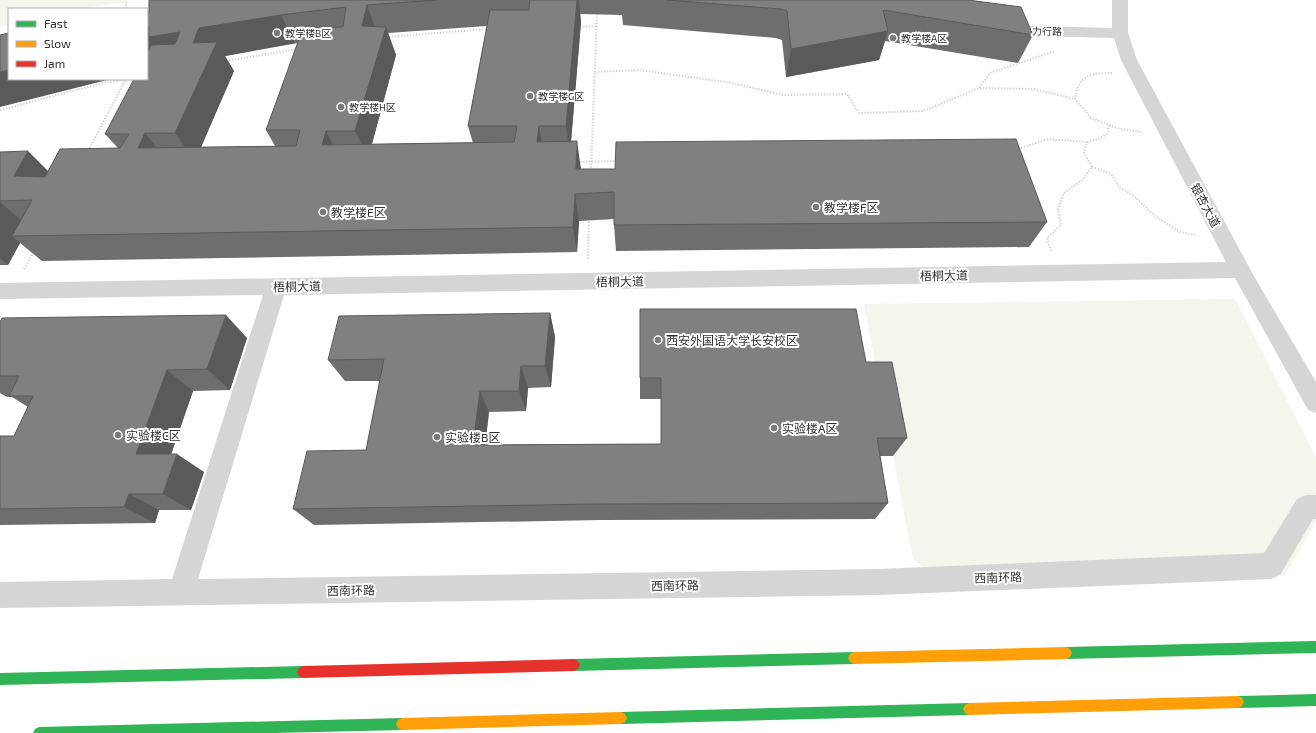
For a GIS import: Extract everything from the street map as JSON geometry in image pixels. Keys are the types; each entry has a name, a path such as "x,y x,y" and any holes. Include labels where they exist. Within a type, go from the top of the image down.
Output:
{"street":[{"name":"银杏大道","path":"1120,0 1120,33 1129,60 1241,270 1316,403"},
{"name":"力行路","path":"989,30 1120,33"},
{"name":"梧桐大道","path":"6,291 1241,270"},
{"path":"181,592 276,286"},
{"name":"西南环路","path":"0,595 870,582 1271,566 1306,507 1316,507"},
{"path":"0,679 1316,647"},
{"path":"40,733 1316,700"}],"path":[{"path":"591,176 597,7"},
{"path":"583,27 597,26"},
{"path":"379,38 488,29"},
{"path":"980,88 990,73 1055,53 1066,32"},
{"path":"225,61 301,48"},
{"path":"595,72 639,70 732,83 783,94 847,94 859,113 923,111 980,88 1034,89 1076,99"},
{"path":"1108,73 1092,74 1081,80 1076,88 1076,99 1091,118 1109,125 1136,132 1167,132"},
{"path":"0,110 103,83 120,80"},
{"path":"86,155 125,80"},
{"path":"1015,150 1048,139 1087,142 1098,141 1108,133 1109,125"},
{"path":"1087,142 1084,153 1092,167 1111,174 1119,187 1134,196 1155,216 1180,232 1225,240"},
{"path":"576,162 622,161"},
{"path":"1059,274 1047,238 1061,225 1058,209 1064,193 1082,180 1092,167"},
{"path":"587,281 589,214"},
{"path":"6,291 35,250"}],"shaded area":[{"path":"0,0 127,0 126,2 83,8 8,8 8,25 0,27"},
{"path":"1235,299 1316,457 1316,522 1284,576 945,583 913,559 864,304"}],"building":[{"path":"149,0 436,0 367,5 362,26 386,27 355,131 326,131 322,145 514,142 517,126 468,126 490,10 529,10 530,0 577,0 566,126 539,126 537,142 577,141 576,169 615,169 616,142 1016,139 1047,222 614,225 614,192 575,194 573,227 12,236 32,200 0,201 0,152 28,151 14,176 45,177 60,149 120,148 129,134 105,134 133,80 148,80 148,52 151,45 175,44 180,32 149,37","holes":["346,7 343,27 303,28 266,130 300,130 296,146 138,148 145,133 175,133 217,42 193,43 199,28 281,15"]},
{"path":"667,0 968,0 1021,7 1033,35 883,10 888,31 791,49 787,11 781,9"},
{"path":"8,33 8,70 0,72 0,35"},
{"path":"640,309 856,309 866,362 892,362 907,438 877,438 888,503 598,504 293,509 307,451 366,450 384,359 328,360 339,316 550,313 545,366 521,366 519,391 480,391 473,445 661,444 661,378 640,378"},
{"name":"实验楼C区","path":"226,315 207,369 167,370 136,454 177,454 163,494 129,494 124,507 0,509 0,436 14,436 33,396 9,396 19,376 0,376 0,322 2,318"}],"traffic: fast":[{"path":"1066,653 1316,647"},
{"path":"574,665 854,658"},
{"path":"0,679 303,672"},
{"path":"1238,702 1316,700"},
{"path":"621,718 969,709"},
{"path":"39,733 402,724"}],"traffic: slow":[{"path":"854,658 1066,653"},
{"path":"969,709 1238,702"},
{"path":"402,724 621,718"}],"traffic: jam":[{"path":"303,672 574,665"}],"place":[{"name":"教学楼B区","path":"277,33"},
{"name":"教学楼A区","path":"893,38"},
{"name":"教学楼G区","path":"530,96"},
{"name":"教学楼H区","path":"341,107"},
{"name":"教学楼F区","path":"816,207"},
{"name":"教学楼E区","path":"323,212"},
{"name":"西安外国语大学长安校区","path":"658,340"},
{"name":"实验楼A区","path":"774,428"},
{"name":"实验楼C区","path":"118,435"},
{"name":"实验楼B区","path":"437,437"}]}
